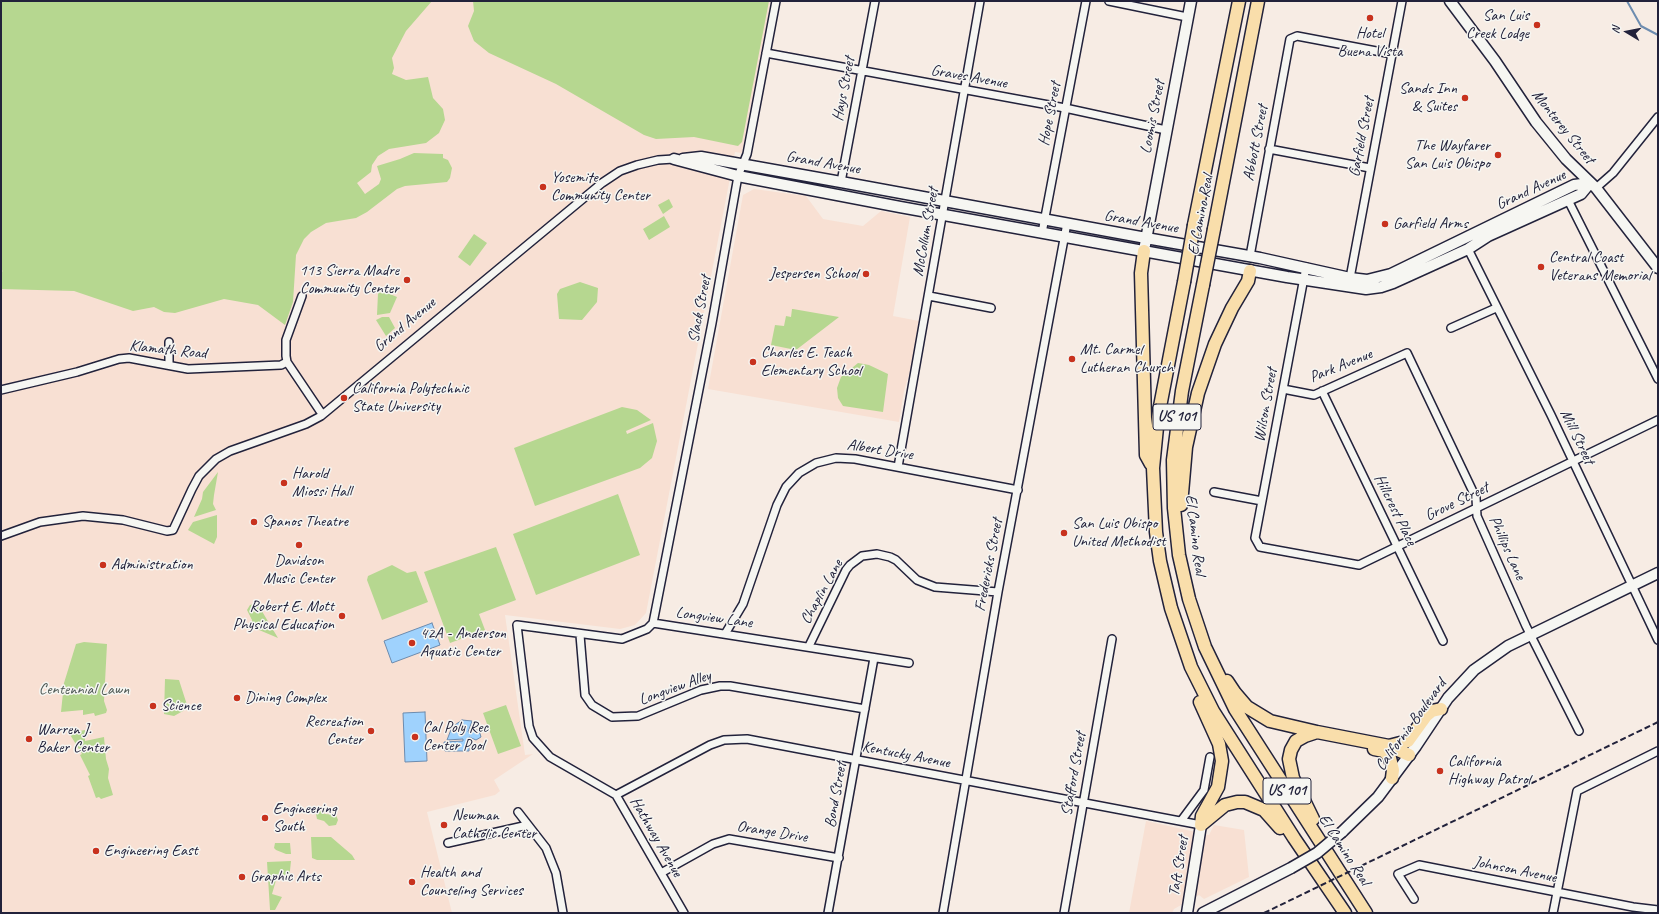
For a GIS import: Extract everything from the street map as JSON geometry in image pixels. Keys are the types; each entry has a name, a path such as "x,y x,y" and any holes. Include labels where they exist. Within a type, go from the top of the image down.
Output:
{"highway":[{"name":"El Camino Real","path":"1239,1 1164,382 1153,468 1156,532 1163,576 1173,615 1191,667 1213,711 1294,838 1345,913"},
{"name":"El Camino Real","path":"1258,1 1182,390 1175,440 1173,490 1179,551 1193,614 1213,666 1235,709 1366,913"},
{"path":"1144,251 1142,273 1146,455 1153,468"},
{"path":"1179,551 1182,532 1180,517 1183,472 1196,400 1215,344 1232,308 1248,281 1250,271"},
{"path":"1213,666 1225,677 1241,700 1256,714 1278,724 1389,746 1409,755"},
{"path":"1191,667 1190,679 1219,744 1222,761 1219,783 1214,796 1202,816 1201,825"},
{"path":"1389,746 1408,741 1426,716 1432,711 1440,709"},
{"path":"1317,732 1300,738 1293,746 1289,764 1293,778 1319,830 1325,850"},
{"path":"1332,735 1341,742 1381,750 1387,753 1392,762 1392,778"},
{"path":"1201,825 1225,805 1245,802 1264,810 1285,833 1294,838"}],"street":[{"name":"Slack Street","path":"653,623 712,323 738,176 747,154 776,1"},
{"name":"Hays Street","path":"841,182 875,1"},
{"name":"McCollum Street","path":"898,466 980,1"},
{"name":"Hope Street","path":"1042,233 1086,1"},
{"path":"1109,1 1187,17"},
{"name":"Loomis Street","path":"1144,251 1190,1"},
{"name":"Garfield Street","path":"1350,278 1402,1"},
{"name":"Monterey Street","path":"1450,1 1495,61 1536,122 1566,159 1593,186 1658,268"},
{"name":"Abbott Street","path":"1250,256 1290,39 1293,36 1297,36 1392,54"},
{"name":"Graves Avenue","path":"766,53 1065,108 1166,130"},
{"path":"1593,186 1613,173 1658,117"},
{"path":"1269,148 1370,168"},
{"name":"Grand Avenue","path":"1,536 40,522 83,516 123,520 167,531 173,530 199,476 216,459 230,451 306,424 322,414 602,182 637,165 658,160 701,157 1250,256 1306,267 1350,278 1367,280 1391,274 1574,185 1593,186"},
{"name":"Grand Avenue","path":"674,159 738,176 1064,238 1356,288 1381,287 1468,249 1488,236 1581,194 1593,186"},
{"path":"1568,200 1658,380"},
{"name":"Fredericks Street","path":"943,913 998,592 1067,223"},
{"path":"1462,239 1468,249"},
{"name":"Mill Street","path":"1468,249 1496,308 1574,462 1658,640"},
{"path":"1250,256 1250,271"},
{"name":"Wilson Street","path":"1260,547 1255,538 1306,267"},
{"path":"302,296 286,340 285,348 288,362 322,414"},
{"path":"929,296 991,308"},
{"path":"1451,328 1496,308"},
{"path":"169,342 169,365"},
{"name":"Park Avenue","path":"1283,389 1314,395 1407,353"},
{"name":"Phillips Lane","path":"1407,353 1476,498 1477,516 1532,635 1579,731"},
{"name":"Klamath Road","path":"1,390 77,372 119,359 129,358 198,369 281,365 288,362"},
{"name":"Hillcrest Place","path":"1322,391 1443,641"},
{"name":"Grove Street","path":"1260,547 1359,565 1658,420"},
{"name":"Albert Drive","path":"725,634 743,604 777,505 786,488 799,473 816,463 836,458 856,459 1018,490"},
{"path":"1214,492 1262,501"},
{"name":"Chaplin Lane","path":"808,646 846,570 862,556 877,554 890,557 896,560 917,580 935,587 998,592"},
{"name":"California Boulevard","path":"1203,913 1317,853 1342,832 1369,807 1409,755 1440,709 1462,681 1474,670 1508,646 1658,573"},
{"name":"Longview Lane","path":"517,625 580,635 622,639 647,629 653,623 808,646 909,663"},
{"name":"Hathway Avenue","path":"517,625 529,726 533,738 542,750 550,757 616,795 684,913"},
{"name":"Longview Alley","path":"580,635 585,695 592,705 612,717 638,716 701,690 720,686 730,686 865,709"},
{"name":"Stafford Street","path":"1064,913 1112,639"},
{"name":"Bond Street","path":"828,913 874,658"},
{"name":"Kentucky Avenue","path":"616,795 724,740 747,739 1201,825"},
{"path":"1553,913 1577,790 1658,751"},
{"name":"Taft Street","path":"1181,821 1204,790 1210,757"},
{"path":"518,812 546,848 556,873 563,913"},
{"path":"448,843 528,825"},
{"name":"Taft Street","path":"1187,913 1201,825"},
{"name":"Orange Drive","path":"661,873 713,844 729,839 839,858"},
{"name":"Johnson Avenue","path":"1414,899 1398,874 1418,865 1557,893 1658,910"}],"shaded area":[{"name":"California Polytechnic State University","path":"1,1 771,1 742,153 735,152 646,613 635,625 620,629 505,615 525,755 533,754 494,780 500,791 495,795 427,812 452,913 1,913"},
{"path":"754,189 806,196 823,219 863,226 881,211 910,217 893,316 919,321 899,422 708,389 743,195"},
{"path":"1146,821 1209,835 1214,825 1244,830 1249,877 1204,899 1199,895 1174,909 1172,913 1129,913"}],"green space":[{"path":"1,1 432,1 406,31 392,58 394,68 392,74 406,80 428,77 433,98 443,109 445,120 439,133 426,143 389,149 378,156 372,165 371,172 357,183 365,194 379,184 381,179 377,166 414,153 443,154 443,158 448,160 452,168 450,178 447,182 405,186 397,189 367,212 356,218 326,223 311,232 304,239 296,255 293,302 285,325 258,305 224,299 175,313 164,312 154,307 133,311 74,291 1,289 1,272 3,271 1,270"},
{"path":"473,1 769,1 742,142 738,146 694,137 656,139 644,135 556,84 489,53 474,41 468,26 474,11"},
{"path":"669,199 673,207 663,214 658,205"},
{"path":"664,216 670,227 649,240 643,229"},
{"path":"474,234 487,243 470,266 458,257"},
{"path":"580,282 598,288 597,302 582,320 559,319 557,294 560,289"},
{"path":"385,292 397,297 390,313 377,315 378,293"},
{"path":"792,309 839,317 796,350 771,345 775,325 784,326 786,316 791,317"},
{"path":"382,317 389,317 395,328 386,336 376,320"},
{"path":"858,363 869,365 888,374 883,412 843,406 838,398 837,388 841,377"},
{"path":"622,407 637,410 651,420 626,431 627,434 653,423 657,441 652,458 640,468 535,506 514,448"},
{"path":"218,472 213,504 216,510 194,517 202,499 203,492"},
{"path":"618,494 640,555 536,595 513,534"},
{"path":"217,515 217,537 214,544 188,530 193,522"},
{"path":"496,547 516,600 479,614 485,630 450,643 424,572"},
{"path":"392,565 407,573 416,571 428,602 382,620 367,580 368,576"},
{"path":"257,603 278,638 252,627 252,620 247,610 250,605"},
{"name":"Centennial Lawn","path":"84,642 107,644 104,701 107,710 106,713 95,716 94,713 83,715 83,710 61,712 64,683 76,644"},
{"path":"165,679 179,680 187,705 183,711 174,716 164,714"},
{"path":"506,705 521,746 498,754 483,713"},
{"path":"85,730 85,741 104,737 106,759 109,769 108,778 113,795 101,799 99,797 96,798 88,776 90,775 80,755 82,754 69,733"},
{"path":"321,811 325,814 336,815 338,820 336,825 329,826 324,821 317,819 316,814"},
{"path":"311,837 331,837 352,855 355,860 317,860 312,858"},
{"path":"275,843 290,843 291,854 286,854 276,850 274,848"},
{"path":"291,861 289,880 277,877 272,894 282,897 275,910 270,910 267,862"}],"water":[{"name":"42A - Anderson Aquatic Center","path":"432,623 440,645 392,663 384,641"},
{"name":"Cal Poly Rec Center Pool","path":"425,712 427,761 405,762 403,713"},
{"path":"462,720 472,721 468,732 470,733 473,730 479,730 481,737 476,740 469,737 469,751 445,751 444,742 463,741 463,739 447,740 452,727"}],"waterway":[{"path":"1627,1 1641,26 1658,35"}],"railway":[{"path":"1264,913 1658,722"}],"place":[{"name":"Hotel Buena Vista","path":"1370,18"},
{"name":"San Luis Creek Lodge","path":"1537,25"},
{"name":"Sands Inn & Suites","path":"1465,98"},
{"name":"The Wayfarer San Luis Obispo","path":"1498,155"},
{"name":"Yosemite Community Center","path":"543,187"},
{"name":"Garfield Arms","path":"1385,224"},
{"name":"Central Coast Veterans Memorial","path":"1541,267"},
{"name":"Jespersen School","path":"866,274"},
{"name":"113 Sierra Madre Community Center","path":"407,280"},
{"name":"Mt. Carmel Lutheran Church","path":"1072,359"},
{"name":"Charles E. Teach Elementary School","path":"753,362"},
{"name":"California Polytechnic State University","path":"344,398"},
{"name":"Harold Miossi Hall","path":"284,483"},
{"name":"Spanos Theatre","path":"254,522"},
{"name":"San Luis Obispo United Methodist","path":"1064,533"},
{"name":"Davidson Music Center","path":"299,545"},
{"name":"Administration","path":"103,565"},
{"name":"Robert E. Mott Physical Education","path":"342,616"},
{"name":"42A - Anderson Aquatic Center","path":"412,643"},
{"name":"Dining Complex","path":"237,698"},
{"name":"Science","path":"153,706"},
{"name":"Recreation Center","path":"371,731"},
{"name":"Cal Poly Rec Center Pool","path":"415,737"},
{"name":"Warren J. Baker Center","path":"29,739"},
{"name":"California Highway Patrol","path":"1440,771"},
{"name":"Engineering South","path":"265,818"},
{"name":"Newman Catholic Center","path":"444,825"},
{"name":"Engineering East","path":"96,851"},
{"name":"Graphic Arts","path":"242,877"},
{"name":"Health and Counseling Services","path":"412,882"}]}
